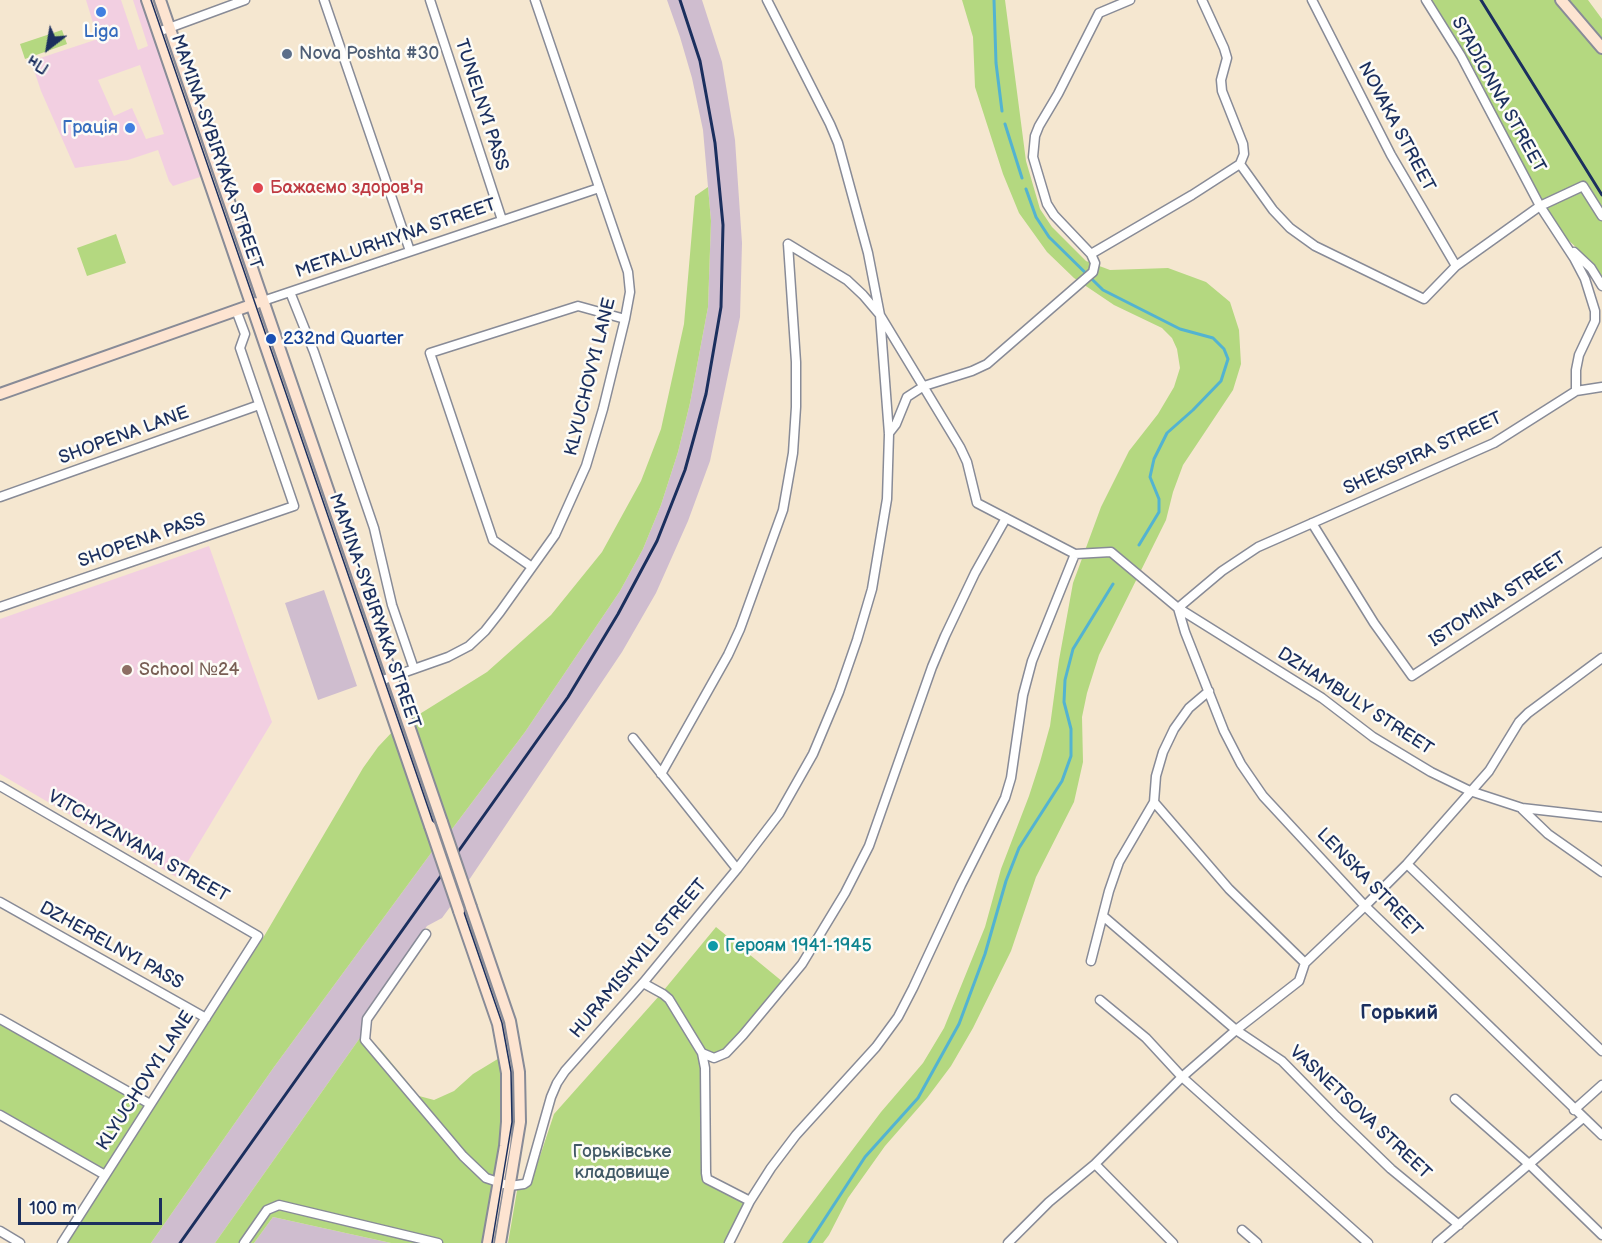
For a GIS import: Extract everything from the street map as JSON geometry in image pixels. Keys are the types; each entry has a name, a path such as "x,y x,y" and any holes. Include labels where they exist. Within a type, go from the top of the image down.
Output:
{"main road":[{"name":"MAMINA-SYBIRYAKA STREET","path":"147,0 495,1016 503,1048 508,1089 507,1122 488,1243"},
{"name":"MAMINA-SYBIRYAKA STREET","path":"160,0 510,1021 519,1072 520,1122 500,1243"},
{"path":"1561,0 1602,48"},
{"name":"METALURHIYNA STREET","path":"0,394 263,301"}],"street":[{"path":"158,32 245,0"},
{"path":"324,0 410,251"},
{"name":"TUNELNYI PASS","path":"430,0 502,220"},
{"name":"KLYUCHOVYI LANE","path":"380,681 448,657 469,646 485,631 555,536 586,466 603,409 625,319 630,292 628,272 535,0"},
{"name":"HURAMISHVILI STREET","path":"510,1186 527,1182 551,1097 565,1071 643,983 779,814 813,754 839,692 872,589 882,541 887,499 889,434 880,315 868,253 838,143 828,118 767,0"},
{"path":"1130,0 1099,13 1035,136 1034,157 1047,204 1054,215 1091,254 1240,164 1244,154 1243,144 1222,91 1221,80 1227,58 1202,0"},
{"name":"NOVAKA STREET","path":"1312,0 1385,145 1456,267"},
{"name":"STADIONNA STREET","path":"1426,0 1461,56 1540,206 1562,239"},
{"path":"1240,164 1273,210 1290,228 1315,246 1424,299 1456,267 1540,206 1583,186 1602,216"},
{"name":"METALURHIYNA STREET","path":"263,301 599,188"},
{"path":"1562,239 1591,268 1602,286"},
{"path":"1562,239 1585,279 1595,311 1591,331 1576,370 1576,391 1602,387"},
{"path":"662,774 740,629 783,510 793,453 796,407 796,362 788,244 847,280 880,315"},
{"name":"HURAMISHVILI STREET","path":"889,434 897,424 908,398 924,386 987,364 1083,282 1093,272 1095,263 1091,254"},
{"path":"290,292 314,352 374,528 392,605 414,669"},
{"path":"532,567 493,540 430,353 578,306 625,319"},
{"path":"236,310 245,334 240,348 260,405"},
{"name":"HURAMISHVILI STREET","path":"880,315 960,447 967,462 977,502 1075,554"},
{"name":"SHEKSPIRA STREET","path":"1178,608 1222,571 1258,547 1494,443 1576,391"},
{"name":"SHOPENA LANE","path":"0,497 260,405"},
{"name":"SHOPENA PASS","path":"0,607 294,506 260,405"},
{"path":"702,1053 714,1058 726,1053 743,1035 801,964 845,893 868,846 945,636 975,573 1006,518"},
{"name":"ISTOMINA STREET","path":"1312,523 1374,623 1412,676 1602,552"},
{"name":"DZHAMBULY STREET","path":"1075,554 1111,552 1178,608 1322,698 1372,736 1431,772 1470,791 1522,808 1602,818"},
{"path":"729,1243 750,1201 796,1135 876,1047 898,1017 914,988 961,885 1005,798 1011,778 1023,695 1032,662 1075,554"},
{"name":"LENSKA STREET","path":"1178,608 1185,633 1224,731 1241,764 1263,796 1365,906 1602,1135"},
{"path":"1008,1243 1049,1202 1095,1164 1182,1077 1236,1030 1299,981 1305,963 1407,864 1489,771 1519,722 1528,712 1602,658"},
{"path":"1091,961 1119,862 1154,802 1156,776 1163,752 1174,729 1189,708 1209,691"},
{"path":"633,738 737,869"},
{"name":"VITCHYZNYANA STREET","path":"0,786 258,936"},
{"path":"1154,802 1229,889 1305,963"},
{"name":"DZHAMBULY STREET","path":"1522,808 1548,834 1602,872"},
{"path":"1407,864 1602,1051"},
{"name":"DZHERELNYI PASS","path":"0,902 206,1018"},
{"name":"VASNETSOVA STREET","path":"1103,916 1236,1030 1282,1061 1391,1168 1459,1225"},
{"path":"426,934 367,1019 365,1040 463,1156 486,1178 510,1186"},
{"name":"KLYUCHOVYI LANE","path":"62,1243 258,936"},
{"path":"643,983 669,999 702,1053 705,1068 707,1179 750,1201"},
{"path":"1100,1000 1146,1038 1182,1077 1368,1243"},
{"path":"0,1019 150,1104"},
{"path":"1574,1110 1602,1085"},
{"path":"1455,1099 1530,1165 1602,1235"},
{"path":"0,1115 105,1175"},
{"path":"1437,1243 1583,1118"},
{"path":"1095,1164 1173,1243"},
{"path":"244,1243 267,1210 279,1205 438,1243"},
{"path":"1242,1230 1257,1243"},
{"path":"0,1232 20,1243"}],"shaded area":[{"path":"86,0 121,0 138,50 148,46 133,0 144,0 203,176 173,186 158,150 128,160 75,168 41,91 31,61 98,39","holes":["140,65 164,134 146,139 132,108 114,116 98,80"]},
{"path":"667,0 702,0 722,62 735,140 742,243 740,317 710,461 688,521 656,593 622,652 467,883 449,833 525,732 620,591 643,549 661,505 678,452 690,403 708,307 711,221 703,130 692,78"},
{"name":"School №24","path":"209,546 272,722 178,878 0,774 0,619"},
{"path":"324,590 357,686 318,700 285,603"},
{"path":"434,849 453,903 442,918 427,926 364,1017 362,1035 215,1243 151,1243 274,1067"},
{"path":"273,1217 391,1243 254,1243"}],"green space":[{"path":"962,0 1005,0 1026,161 1040,209 1052,227 1086,261 1110,270 1168,268 1206,282 1230,302 1239,330 1241,364 1233,390 1183,465 1166,520 1099,655 1082,717 1083,762 1074,802 1036,877 1011,951 973,1028 951,1066 927,1098 885,1146 848,1198 823,1243 782,1243 881,1112 923,1063 944,1028 985,927 1001,869 1040,762 1050,726 1073,583 1101,507 1129,451 1158,414 1174,387 1180,368 1177,349 1172,338 1162,328 1114,305 1074,278 1047,252 1019,213 1003,174 975,87 973,37"},
{"path":"1431,0 1555,0 1602,55 1602,277 1595,265 1564,236 1543,203 1464,54"},
{"path":"1566,0 1588,0 1602,19 1602,42"},
{"path":"62,30 67,44 25,59 20,44"},
{"path":"708,187 711,221 708,307 690,403 678,452 661,505 643,549 620,591 525,732 449,833 410,720 487,672 551,615 602,552 641,481 661,429 684,324 695,196"},
{"path":"116,234 126,263 87,276 77,248"},
{"path":"394,730 434,849 274,1067 151,1243 66,1243 110,1173 0,1110 0,1023 152,1108 263,938 363,768"},
{"name":"Горьківське кладовище","path":"716,927 783,982 724,1050 714,1054 703,1050 701,1068 702,1174 704,1181 745,1202 725,1243 508,1243 518,1185 534,1174 554,1114 659,996"},
{"path":"362,1035 380,1049 419,1096 434,1100 454,1091 473,1074 501,1057 504,1121 484,1243 391,1243 273,1217 254,1243 215,1243"}],"waterway":[{"path":"994,0 996,63 1002,111"},
{"path":"1005,124 1022,178"},
{"path":"1026,189 1036,217 1049,237 1103,290 1180,329 1213,338 1224,349 1228,359 1221,381 1167,433 1154,459 1150,477 1159,499 1159,512 1139,545"},
{"path":"809,1243 865,1157 918,1098 959,1024 985,954 1006,881 1019,848 1062,781 1071,756 1071,729 1064,702 1065,680 1073,649 1113,584"}],"tram line":[{"path":"151,0 502,1023 511,1072 512,1122 492,1243"}],"railway":[{"path":"180,1243 568,697 618,614 657,541 685,470 706,394 721,307 723,225 715,143 700,61 680,0"},
{"path":"1481,0 1602,195"}],"place":[{"name":"Liga","path":"101,12"},
{"name":"Nova Poshta #30","path":"287,54"},
{"name":"Грація","path":"130,128"},
{"name":"Бажаємо здоров'я","path":"258,188"},
{"name":"232nd Quarter","path":"271,339"},
{"name":"School №24","path":"127,670"},
{"name":"Героям 1941-1945","path":"713,946"}],"district":[{"name":"Горький","path":"1399,1014"}]}
